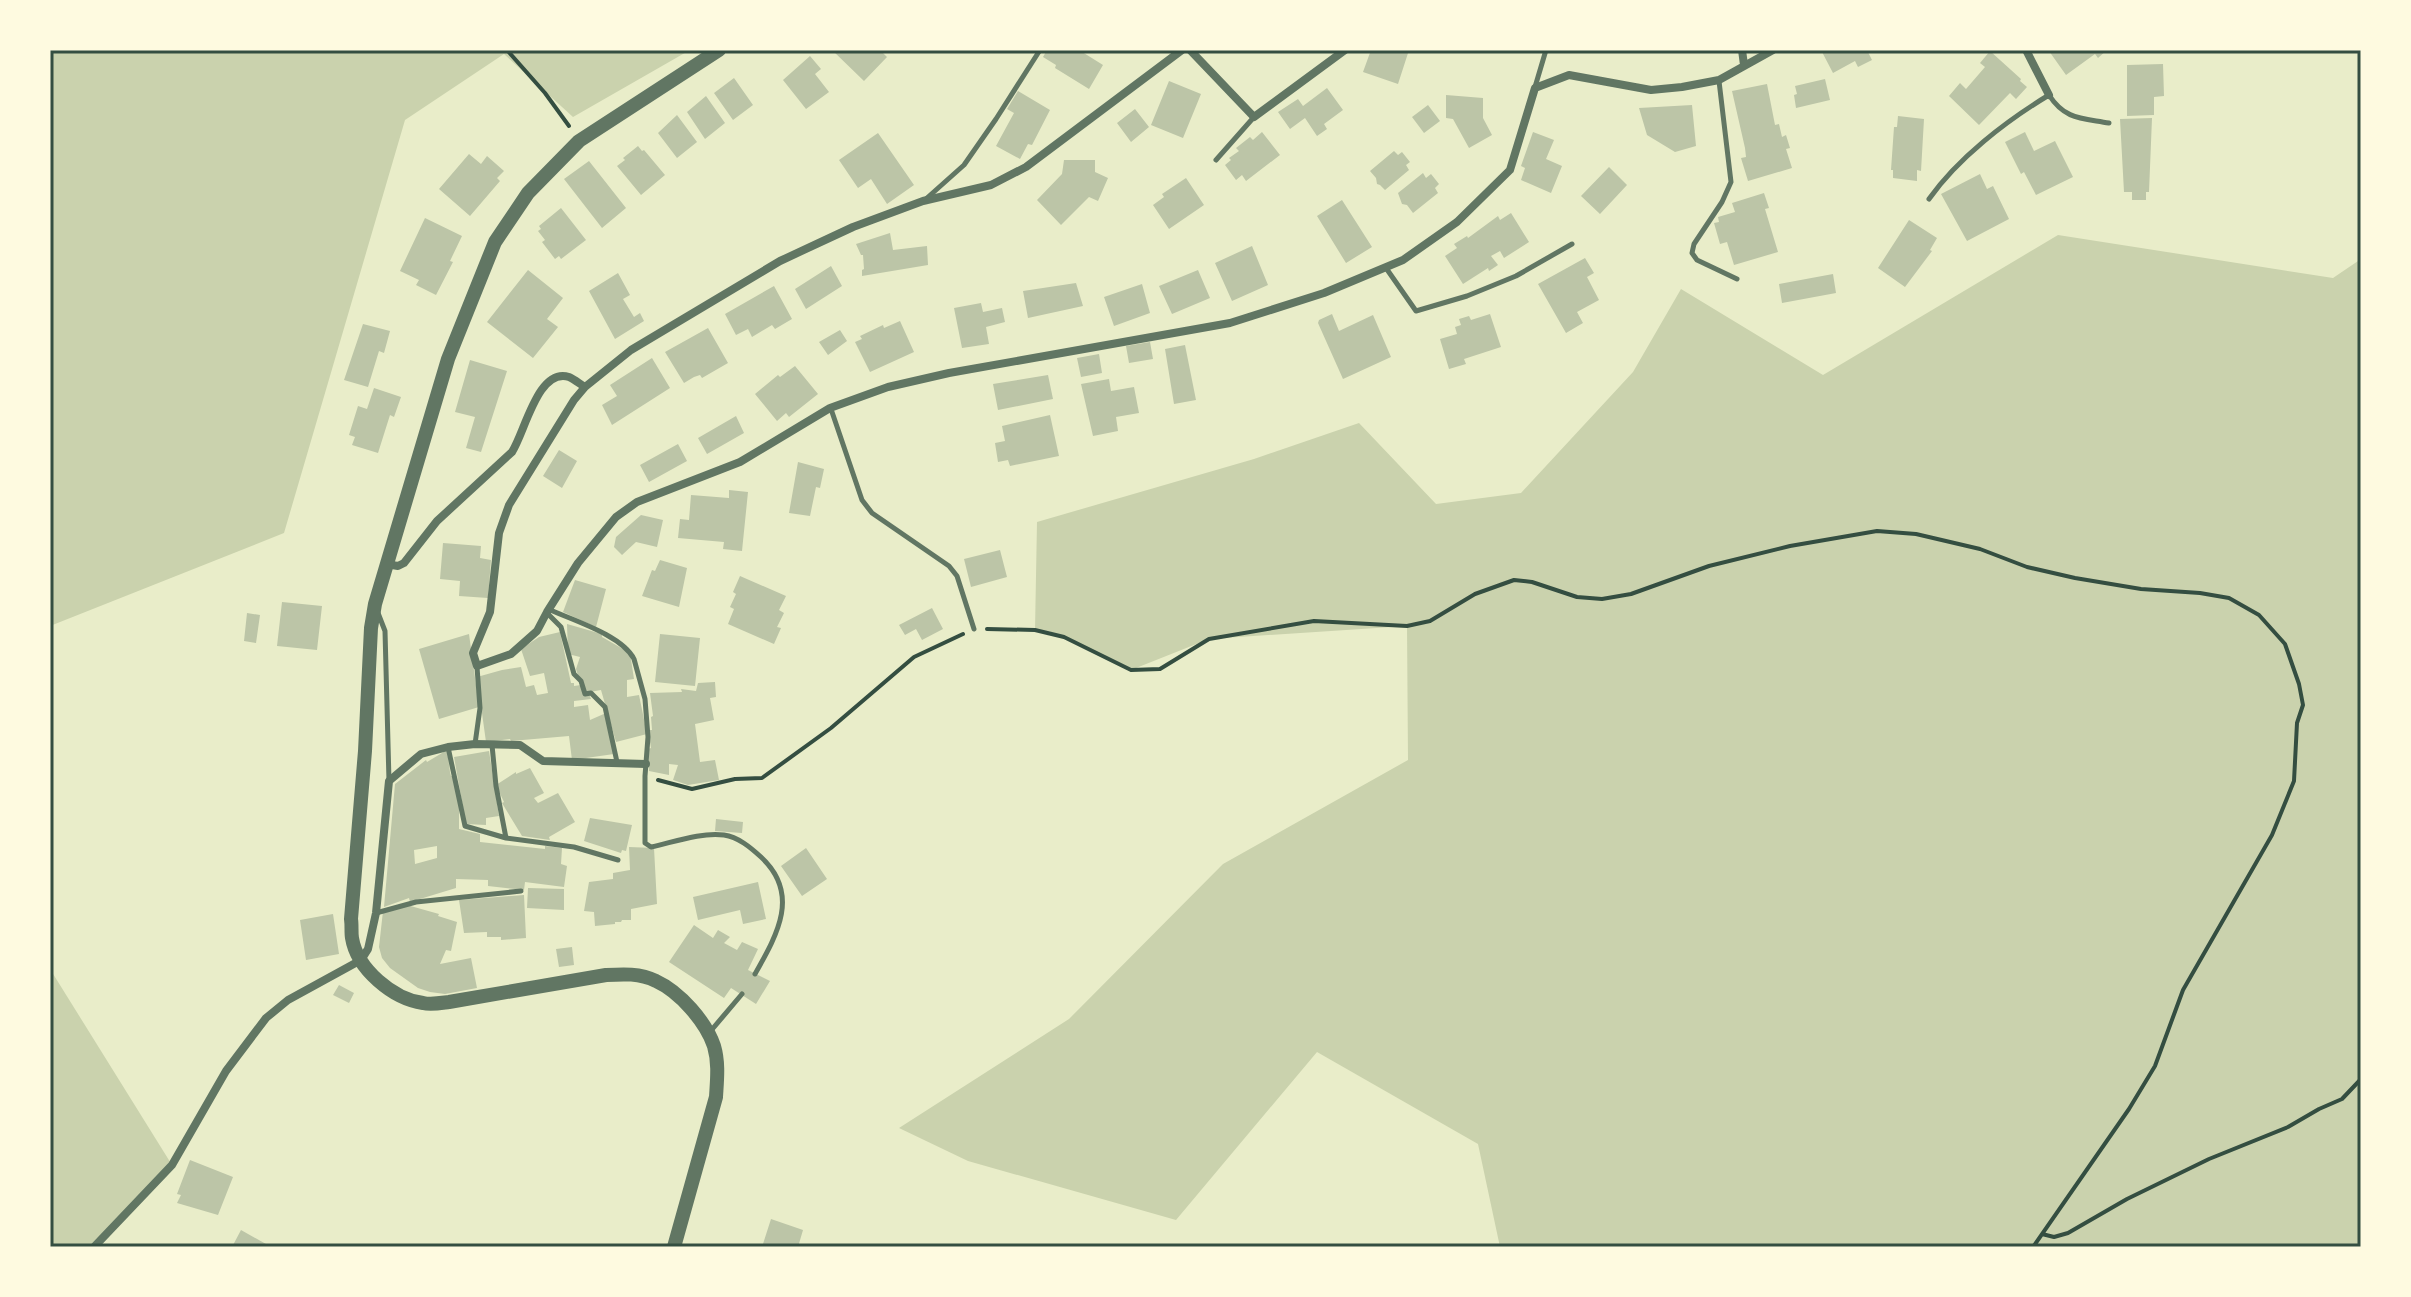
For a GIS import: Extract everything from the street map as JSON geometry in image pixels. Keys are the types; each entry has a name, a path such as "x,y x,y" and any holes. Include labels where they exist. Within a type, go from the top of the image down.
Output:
{"street":[{"path":"674,1247 716,1097 718,1071 714,1047 695,1014 656,980 632,974 606,975 424,1004 404,997 371,975 352,940 351,919 375,604 448,359 495,242 528,193 579,141 719,50"},
{"path":"1182,50 1026,167 977,190 923,201 853,227 780,261 631,350 585,387 509,505 499,533 492,602 473,653 477,666 511,654 537,631 578,563 616,517 637,502 740,462 830,408 888,387 949,373 1230,323 1324,293 1403,260 1457,222 1510,170 1535,88 1569,75 1651,90 1682,87 1719,80 1773,50"},
{"path":"1190,50 1254,117 1345,50"},
{"path":"1742,50 1744,65"},
{"path":"2026,50 2049,95"},
{"path":"386,564 398,566 404,563 437,521 512,452 547,381 559,376 570,377 585,387"},
{"path":"94,1247 172,1165 226,1071 266,1018 288,1000 361,960 368,949 376,913 389,781 421,754 475,744 520,745 543,761 646,764"}],"lane":[{"path":"923,201 964,165 1040,50"},
{"path":"1535,88 1546,50"},
{"path":"1719,80 1731,182 1722,202 1694,244 1692,253 1697,260 1737,279"},
{"path":"1929,199 1954,169 2019,113 2049,95 2057,108 2068,116 2109,123"},
{"path":"1216,160 1254,117"},
{"path":"1385,267 1416,311 1467,296 1516,276 1572,244"},
{"path":"830,408 862,500 872,513 949,566 957,576 974,629"},
{"path":"375,604 385,631 389,781"},
{"path":"547,610 561,627 574,674 581,681 585,694 591,693 605,707 617,762"},
{"path":"547,610 605,634 631,653 645,699 648,737 645,776 647,846 707,835 726,835 740,840 769,864 780,884 784,905 777,934 755,974"},
{"path":"475,744 480,708 477,666"},
{"path":"492,745 506,838"},
{"path":"448,747 465,826 506,838 574,847 618,860"},
{"path":"376,913 416,902 521,891"},
{"path":"708,1034 742,994"}],"path":[{"path":"507,50 545,93 579,141"},
{"path":"645,776 692,789 735,779 762,778 831,728 914,657 974,629 1035,630 1064,637 1131,670 1160,669 1209,639 1314,621 1407,626 1430,621 1475,594 1514,580 1532,582 1577,597 1602,599 1631,594 1709,566 1790,546 1877,531 1916,534 1980,549 2027,567 2075,578 2141,589 2229,598 2259,615 2285,644 2303,705 2297,723 2294,781 2272,835 2183,990 2155,1066 2129,1109 2033,1247"},
{"path":"2042,1234 2054,1237 2068,1233 2182,1172 2288,1127 2342,1099 2361,1079"}],"green space":[{"path":"50,50 690,50 573,117 504,54 405,120 284,533 50,626"},
{"path":"2058,235 2333,278 2361,259 2361,1247 1500,1247 1478,1144 1317,1052 1176,1220 968,1161 899,1128 1069,1019 1223,864 1408,760 1407,626 1209,639 1131,670 1064,637 1035,630 1037,522 1254,459 1359,423 1436,504 1521,493 1633,372 1681,289 1823,375"},
{"path":"50,969 172,1165 94,1247 50,1247"}],"building":[{"path":"832,50 880,50 887,57 864,81"},
{"path":"1047,50 1079,50 1103,65 1089,89 1043,57"},
{"path":"1371,50 1409,50 1398,84 1363,72"},
{"path":"1821,50 1867,50 1872,60 1858,67 1855,61 1833,73"},
{"path":"2051,50 2107,50 2098,58 2095,54 2066,75"},
{"path":"1990,51 2027,87 2016,99 2010,93 1979,125 1949,96 1960,83 1966,89 1985,67 1980,63"},
{"path":"810,56 821,69 815,74 829,92 806,109 783,80"},
{"path":"2163,64 2164,96 2154,97 2154,115 2127,116 2127,65"},
{"path":"734,78 753,105 733,120 714,93"},
{"path":"1825,79 1830,100 1796,108 1795,86"},
{"path":"1169,81 1201,94 1183,138 1151,125"},
{"path":"1767,84 1775,125 1779,124 1782,137 1786,135 1790,148 1786,149 1792,168 1748,181 1741,158 1746,157 1745,148 1732,91"},
{"path":"1327,88 1343,110 1324,124 1327,129 1317,136 1305,118 1290,129 1278,112 1298,99 1303,106"},
{"path":"1018,91 1050,110 1032,145 1028,144 1020,159 996,146 1014,113 1007,109"},
{"path":"1446,95 1483,98 1483,118 1492,135 1469,148 1453,119 1446,118"},
{"path":"706,96 725,123 705,139 687,112"},
{"path":"1428,105 1440,121 1424,133 1412,117"},
{"path":"1692,105 1696,146 1675,152 1647,135 1639,108"},
{"path":"1135,109 1149,127 1131,142 1117,123"},
{"path":"677,115 697,142 677,158 658,133"},
{"path":"1898,116 1924,119 1921,171 1917,170 1917,181 1893,178 1894,127 1897,127"},
{"path":"2152,118 2149,192 2146,192 2146,200 2132,200 2132,192 2124,192 2120,119"},
{"path":"1262,132 1280,155 1246,181 1242,175 1236,180 1225,165 1239,151 1236,148"},
{"path":"1533,132 1554,140 1546,159 1562,166 1551,193 1521,180 1525,168 1521,166"},
{"path":"2025,132 2034,151 2055,141 2073,177 2036,195 2005,142"},
{"path":"878,133 914,185 887,204 871,179 858,188 839,160"},
{"path":"638,146 665,175 641,195 617,166"},
{"path":"1394,151 1398,155 1402,152 1410,162 1406,165 1409,170 1385,190 1377,184 1370,171"},
{"path":"469,154 481,164 487,156 504,171 497,178 500,181 470,216 439,189"},
{"path":"1064,160 1095,160 1095,172 1108,178 1098,201 1089,197 1061,225 1037,200 1062,174"},
{"path":"589,161 626,208 602,228 564,179"},
{"path":"1609,167 1627,185 1600,214 1581,196"},
{"path":"1423,173 1426,178 1431,174 1439,184 1435,188 1438,193 1413,213 1402,204 1398,193"},
{"path":"1980,174 1987,189 1993,186 2009,219 1967,241 1941,194"},
{"path":"1186,178 1204,205 1169,229 1153,205 1164,197 1162,194"},
{"path":"1764,193 1769,208 1765,209 1778,252 1734,265 1727,242 1720,244 1714,223 1719,222 1718,217 1735,212 1732,203"},
{"path":"1342,200 1372,247 1346,263 1317,216"},
{"path":"561,208 586,240 561,259 559,256 555,259 538,231 541,229 539,226"},
{"path":"1511,213 1529,242 1504,258 1500,251 1491,256 1498,265 1463,284 1445,256 1457,248 1454,244 1468,238 1498,216 1500,220"},
{"path":"425,218 462,236 436,295 416,285 419,280 400,271"},
{"path":"1909,220 1937,238 1932,251 1905,287 1878,268"},
{"path":"890,233 893,250 927,246 928,265 862,276 863,255 856,244"},
{"path":"1252,246 1268,285 1232,301 1215,263"},
{"path":"1585,258 1594,273 1587,277 1599,300 1577,312 1583,323 1566,333 1538,284"},
{"path":"831,266 842,286 806,309 795,289"},
{"path":"528,270 563,298 547,319 558,327 533,358 487,322"},
{"path":"1198,270 1210,298 1172,314 1159,286"},
{"path":"618,273 630,295 623,299 634,317 640,313 644,321 615,339 589,291"},
{"path":"1833,274 1836,293 1782,303 1779,284"},
{"path":"1076,283 1083,306 1028,318 1023,291"},
{"path":"1142,284 1150,313 1114,326 1104,297"},
{"path":"774,286 792,319 775,329 772,325 752,337 748,329 736,335 725,314"},
{"path":"981,303 983,312 1002,308 1005,322 986,327 989,344 962,348 954,308"},
{"path":"1332,314 1339,331 1373,315 1391,357 1343,379 1318,323"},
{"path":"1490,314 1501,347 1464,359 1466,364 1449,369 1440,339 1457,334 1455,327 1461,325 1459,319 1469,316 1471,320"},
{"path":"900,321 914,352 870,372 855,342 862,339 860,336 883,325 884,328"},
{"path":"363,324 390,331 384,353 379,351 368,387 344,380"},
{"path":"708,328 728,363 702,378 700,375 684,383 665,352"},
{"path":"840,330 847,341 828,355 819,342"},
{"path":"1150,342 1153,359 1129,363 1126,346"},
{"path":"1185,345 1196,400 1174,404 1165,349"},
{"path":"1099,354 1102,373 1081,377 1077,358"},
{"path":"652,358 670,388 612,425 602,405 617,396 610,385"},
{"path":"470,360 507,371 481,452 466,448 475,417 455,412"},
{"path":"795,366 818,394 789,417 786,413 777,421 755,394"},
{"path":"1048,375 1053,399 998,410 993,384"},
{"path":"1109,379 1111,391 1134,387 1139,413 1116,417 1118,431 1093,436 1081,384"},
{"path":"374,388 401,397 394,417 390,415 378,453 352,445 355,437 349,435 358,406 367,409"},
{"path":"1050,415 1059,456 1010,466 1008,460 998,462 995,443 1005,441 1002,426"},
{"path":"736,416 744,433 707,454 698,438"},
{"path":"678,444 687,461 649,482 640,465"},
{"path":"559,450 577,461 562,488 543,476"},
{"path":"798,462 824,469 820,488 816,487 810,516 789,513"},
{"path":"729,490 748,492 742,551 723,549 724,542 678,538 680,519 689,520 691,495 729,498"},
{"path":"641,515 663,520 657,547 636,542 622,555 614,547 616,537"},
{"path":"443,543 481,546 480,558 491,560 488,598 459,596 460,581 440,579"},
{"path":"1000,550 1007,577 971,587 964,559"},
{"path":"660,560 687,568 679,607 642,596 652,570 655,571"},
{"path":"740,576 786,596 779,610 784,613 774,644 728,624 734,609 730,607 736,594 733,592"},
{"path":"575,580 606,589 596,627 563,612"},
{"path":"282,602 322,606 317,650 277,646"},
{"path":"932,608 943,629 922,640 916,629 905,635 899,625"},
{"path":"247,613 260,615 256,643 244,641"},
{"path":"567,624 602,634 602,637 630,653 634,679 627,680 627,697 639,695 647,734 616,742 601,690 584,693 589,694 591,699 574,701 574,707 588,705 590,720 606,713 614,754 572,760 569,736 486,742 477,677 521,667 526,687 534,685 537,695 548,693 544,673 530,676 521,649 539,637 560,632 571,683 581,685 576,669 580,657 568,654"},
{"path":"469,634 479,707 439,719 419,649"},
{"path":"660,634 700,638 695,686 655,682"},
{"path":"715,682 716,697 710,698 714,720 695,724 700,762 715,760 719,780 688,785 673,780 678,765 669,764 669,775 649,771 648,749 651,748 648,730 652,730 653,716 650,693 682,692 681,689 696,691 698,683"},
{"path":"447,750 451,776 455,776 459,829 480,834 480,842 562,848 561,864 567,866 564,887 525,882 524,890 488,886 488,880 456,879 456,888 384,907 395,784","holes":["437,846 437,858 415,864 414,850"]},
{"path":"489,751 499,816 486,818 486,825 466,824 454,757"},
{"path":"530,768 544,793 534,798 538,803 558,793 575,822 549,837 550,840 522,836 502,803 496,785 516,772"},
{"path":"590,818 632,825 626,851 622,850 621,853 584,841"},
{"path":"716,819 743,822 742,833 715,831"},
{"path":"629,847 654,848 657,904 631,909 631,920 595,926 594,912 584,911 589,882 613,879 613,873 630,870"},
{"path":"806,848 827,879 802,896 781,866"},
{"path":"758,882 766,919 743,924 740,910 698,920 693,897"},
{"path":"528,888 564,889 564,910 527,908"},
{"path":"524,895 526,938 501,940 501,937 487,937 487,932 464,933 459,900"},
{"path":"407,905 457,922 451,951 446,950 440,964 471,958 477,988 445,994 430,992 418,988 390,968 382,958 379,947 383,911"},
{"path":"333,914 339,954 306,960 300,920"},
{"path":"694,925 713,938 718,930 730,937 724,943 737,950 742,942 758,949 748,970 770,981 756,1004 731,988 724,998 669,962"},
{"path":"572,947 574,965 559,967 556,949"},
{"path":"339,985 354,993 349,1003 333,995"},
{"path":"190,1160 233,1177 218,1215 177,1203 181,1195 177,1194"},
{"path":"771,1219 803,1230 798,1247 762,1247"},
{"path":"241,1230 266,1244 265,1247 232,1247"}]}
